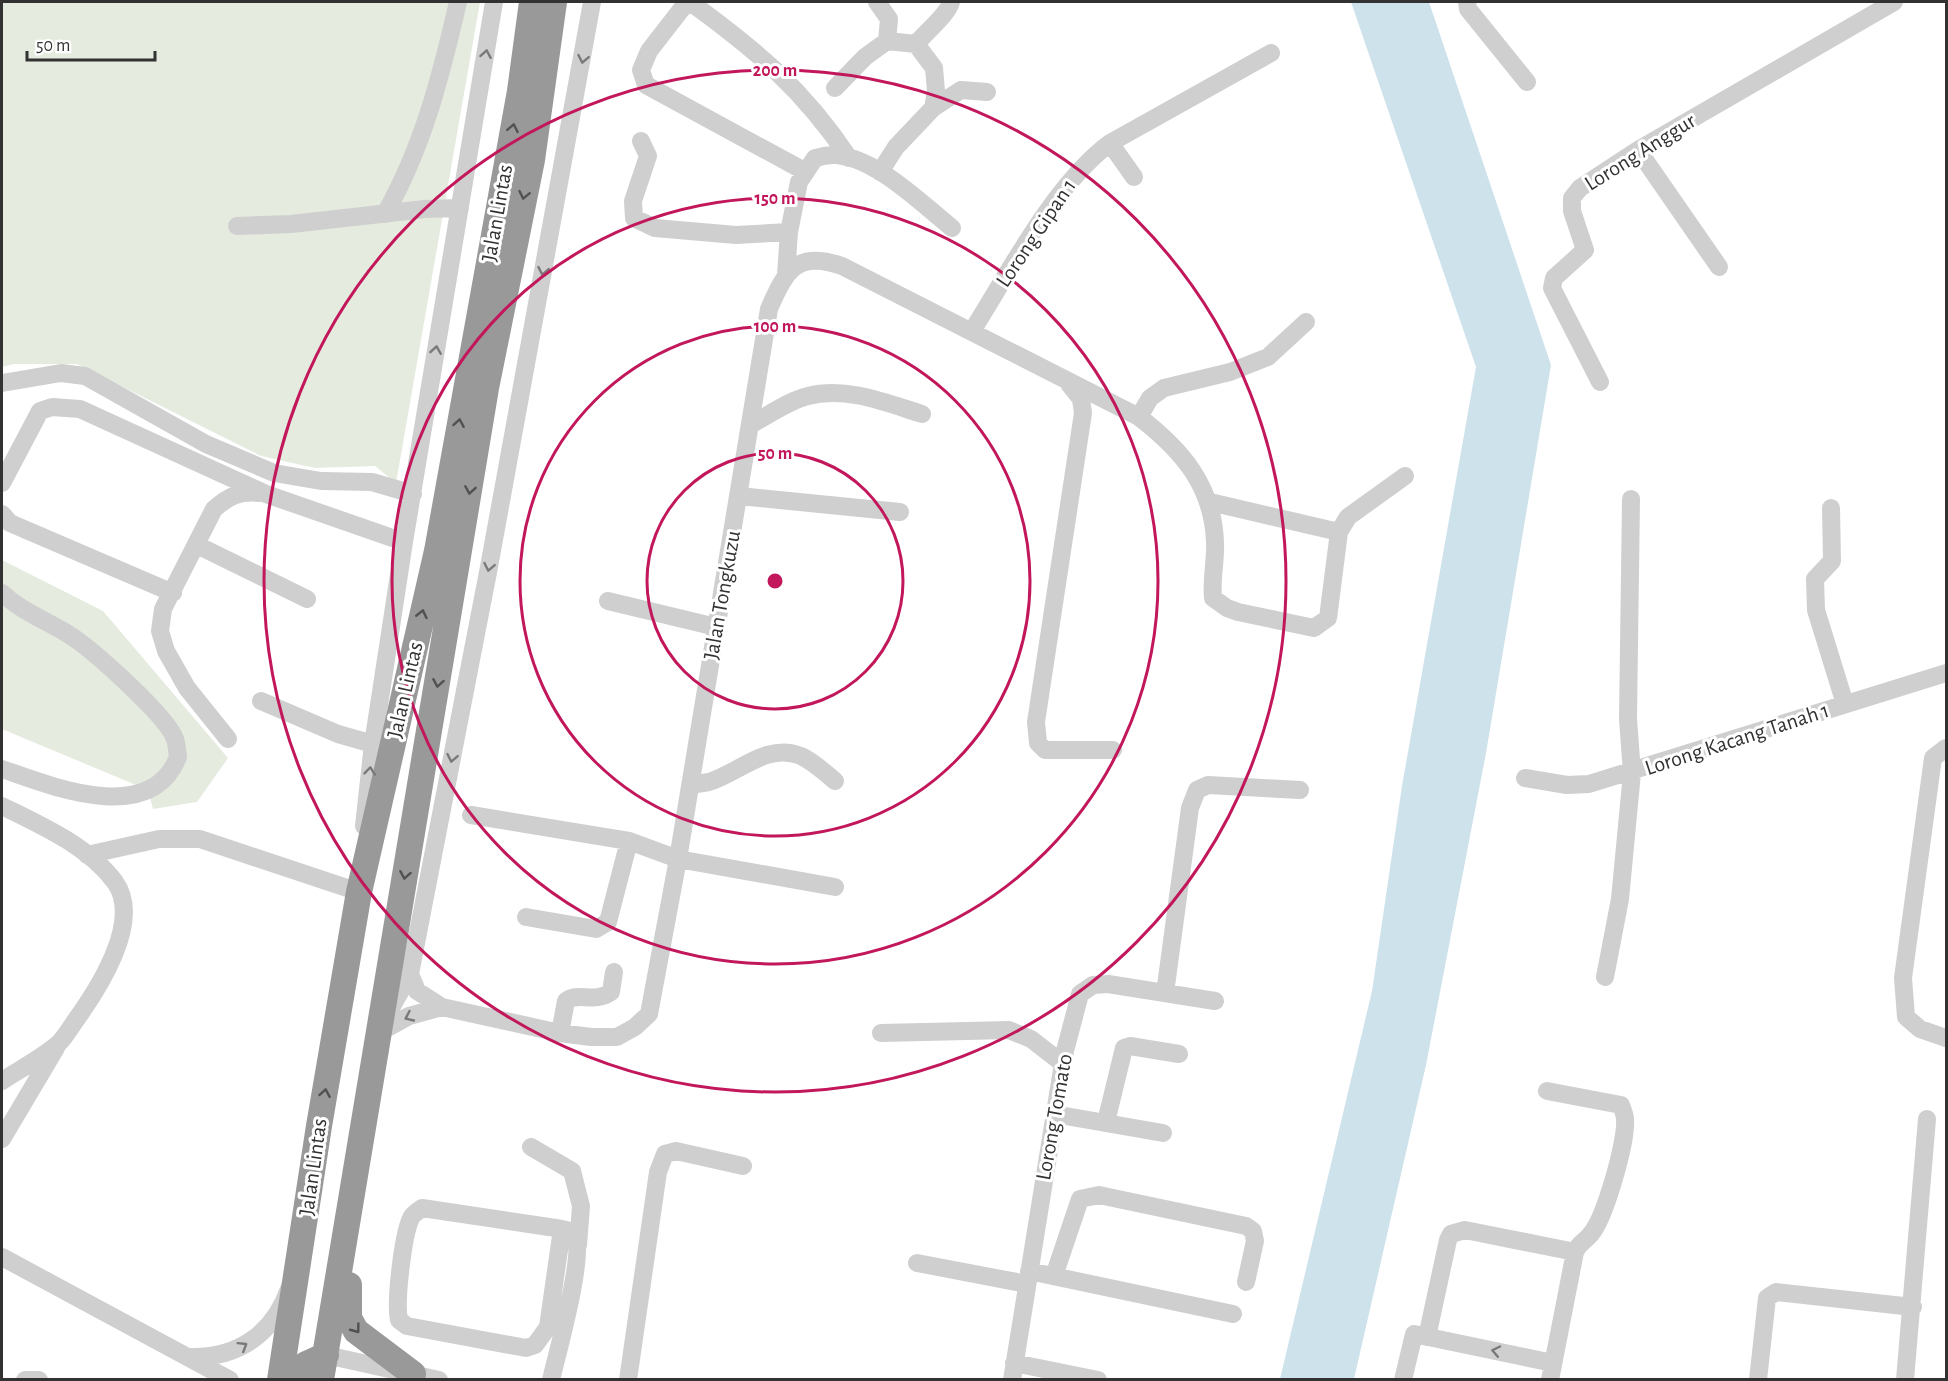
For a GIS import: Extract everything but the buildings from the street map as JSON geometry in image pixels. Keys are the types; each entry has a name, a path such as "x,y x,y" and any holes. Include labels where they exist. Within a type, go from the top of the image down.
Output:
{"highway":[{"name":"Jalan Lintas","path":"323,1367 486,388 532,160 530,93 532,2"},
{"name":"Jalan Lintas","path":"280,1380 359,892 437,551 530,93 554,2"},
{"path":"344,1233 351,1251 349,1318 356,1331 406,1377"},
{"path":"295,1380 306,1364 323,1367"}],"street":[{"path":"385,214 407,176 428,118 458,2"},
{"path":"87,855 159,840 200,839 359,892 373,744 404,542 494,2"},
{"path":"378,1033 410,974 489,567 592,2"},
{"path":"806,172 646,85 641,70 649,51 689,2 748,44 796,88 826,123 849,158"},
{"path":"877,2 889,19 887,41"},
{"path":"916,44 930,25 950,9 951,2"},
{"path":"1467,2 1468,9 1527,82"},
{"name":"Lorong Anggur","path":"1600,382 1551,288 1554,278 1585,250 1572,211 1572,198 1580,188 1638,150 1894,2"},
{"path":"835,88 865,57 887,41 916,44 934,68 936,91 933,108"},
{"name":"Lorong Gipan 1","path":"972,331 1069,181 1087,160 1110,144 1271,53"},
{"path":"880,171 896,147 933,108 961,90 987,92"},
{"path":"641,141 648,156 633,201 634,219 655,228 736,234 789,232"},
{"path":"1110,144 1134,177"},
{"path":"1638,150 1719,267"},
{"path":"786,275 789,232 799,183 814,158 832,154 849,158 880,171 952,228"},
{"path":"237,226 291,224 460,208"},
{"name":"Jalan Tongkuzu","path":"410,974 417,991 442,1007 560,1033 591,1037 617,1037 636,1027 649,1014 678,859 769,309 786,275 807,259 822,258 972,331 1139,417 1163,435 1180,455 1210,502"},
{"path":"1139,417 1150,398 1164,388 1230,372 1268,357 1306,322"},
{"path":"2,383 61,374 85,376 206,444 274,473 321,481 372,482 413,494"},
{"path":"1066,380 1081,399 1083,412 1044,660 1036,722 1038,743 1045,750 1113,750"},
{"path":"750,425 809,395 867,396 922,414"},
{"path":"2,483 40,411 65,406 80,409 266,494 404,542"},
{"path":"1339,532 1210,502 1215,544 1211,579 1213,598 1227,608 1238,612 1314,628 1328,618 1339,532 1348,517 1405,476"},
{"path":"228,739 187,688 165,651 160,631 163,609 174,593 214,509 227,498 243,491 266,494"},
{"path":"739,496 900,512"},
{"path":"1605,977 1620,899 1632,773 1628,719 1631,499"},
{"path":"1831,508 1832,561 1815,579 1816,610 1845,704"},
{"path":"2,514 10,523 174,593"},
{"path":"198,545 307,599"},
{"path":"2,593 16,606 70,635 109,665 164,721 175,739 178,757 163,782 149,790 113,797 63,790 2,769"},
{"path":"608,601 716,627"},
{"name":"Lorong Kacang Tanah 1","path":"1525,778 1577,786 1632,773 1947,673"},
{"path":"261,701 338,734 373,744"},
{"path":"1947,748 1933,758 1903,978 1906,1017 1920,1029 1947,1038"},
{"path":"690,785 709,782 770,754 798,755 812,762 834,781"},
{"path":"1165,993 1190,808 1197,790 1208,785 1300,790"},
{"path":"2,806 49,829 87,855 115,882 122,895 122,928 116,949 95,992 59,1042 2,1139"},
{"path":"471,815 629,841 678,859 835,887"},
{"path":"526,917 596,929 608,922 629,841"},
{"path":"560,1033 566,1001 573,997 602,998 611,992 615,972"},
{"name":"Lorong Tomato","path":"1013,1371 1062,1063 1080,994 1093,985 1215,1001"},
{"name":"Jalan Tongkuzu","path":"378,1033 417,1013 442,1007"},
{"path":"881,1033 1008,1030 1031,1039 1062,1063"},
{"path":"2,1081 59,1042"},
{"path":"1106,1122 1124,1048 1130,1046 1179,1054"},
{"path":"1403,1380 1414,1334 1551,1371 1575,1252 1580,1241 1590,1235 1604,1205 1616,1172 1625,1119 1621,1105 1547,1091"},
{"path":"1054,1114 1163,1133"},
{"path":"1905,1380 1913,1307 1927,1119"},
{"path":"531,1147 572,1171 581,1206 567,1316 551,1380"},
{"path":"628,1380 658,1172 665,1154 676,1151 743,1166"},
{"path":"1054,1276 1080,1199 1099,1195 1246,1226 1253,1231 1254,1241 1246,1282"},
{"path":"562,1229 548,1327 535,1345 526,1348 515,1346 407,1326 399,1320 398,1290 408,1231 412,1216 422,1208 562,1229 571,1232 575,1237 577,1250"},
{"path":"1427,1337 1448,1240 1452,1234 1465,1230 1575,1252"},
{"path":"2,1257 230,1380"},
{"path":"187,1357 223,1356 254,1338 284,1302 298,1263"},
{"path":"917,1263 1028,1277 1054,1276 1233,1314"},
{"path":"1758,1380 1767,1298 1776,1292 1913,1307"},
{"path":"323,1367 438,1380"},
{"path":"1013,1371 1098,1380"},
{"path":"25,1380 39,1380"}],"shaded area":[{"path":"2,2 480,2 396,483 375,466 315,468 261,456 77,364 14,364 2,367"},
{"path":"2,560 103,611 228,758 197,802 153,809 148,790 2,729"}],"water":[{"path":"1351,2 1429,2 1551,365 1486,753 1426,1065 1354,1379 1280,1379 1372,991 1402,786 1476,367"}]}
